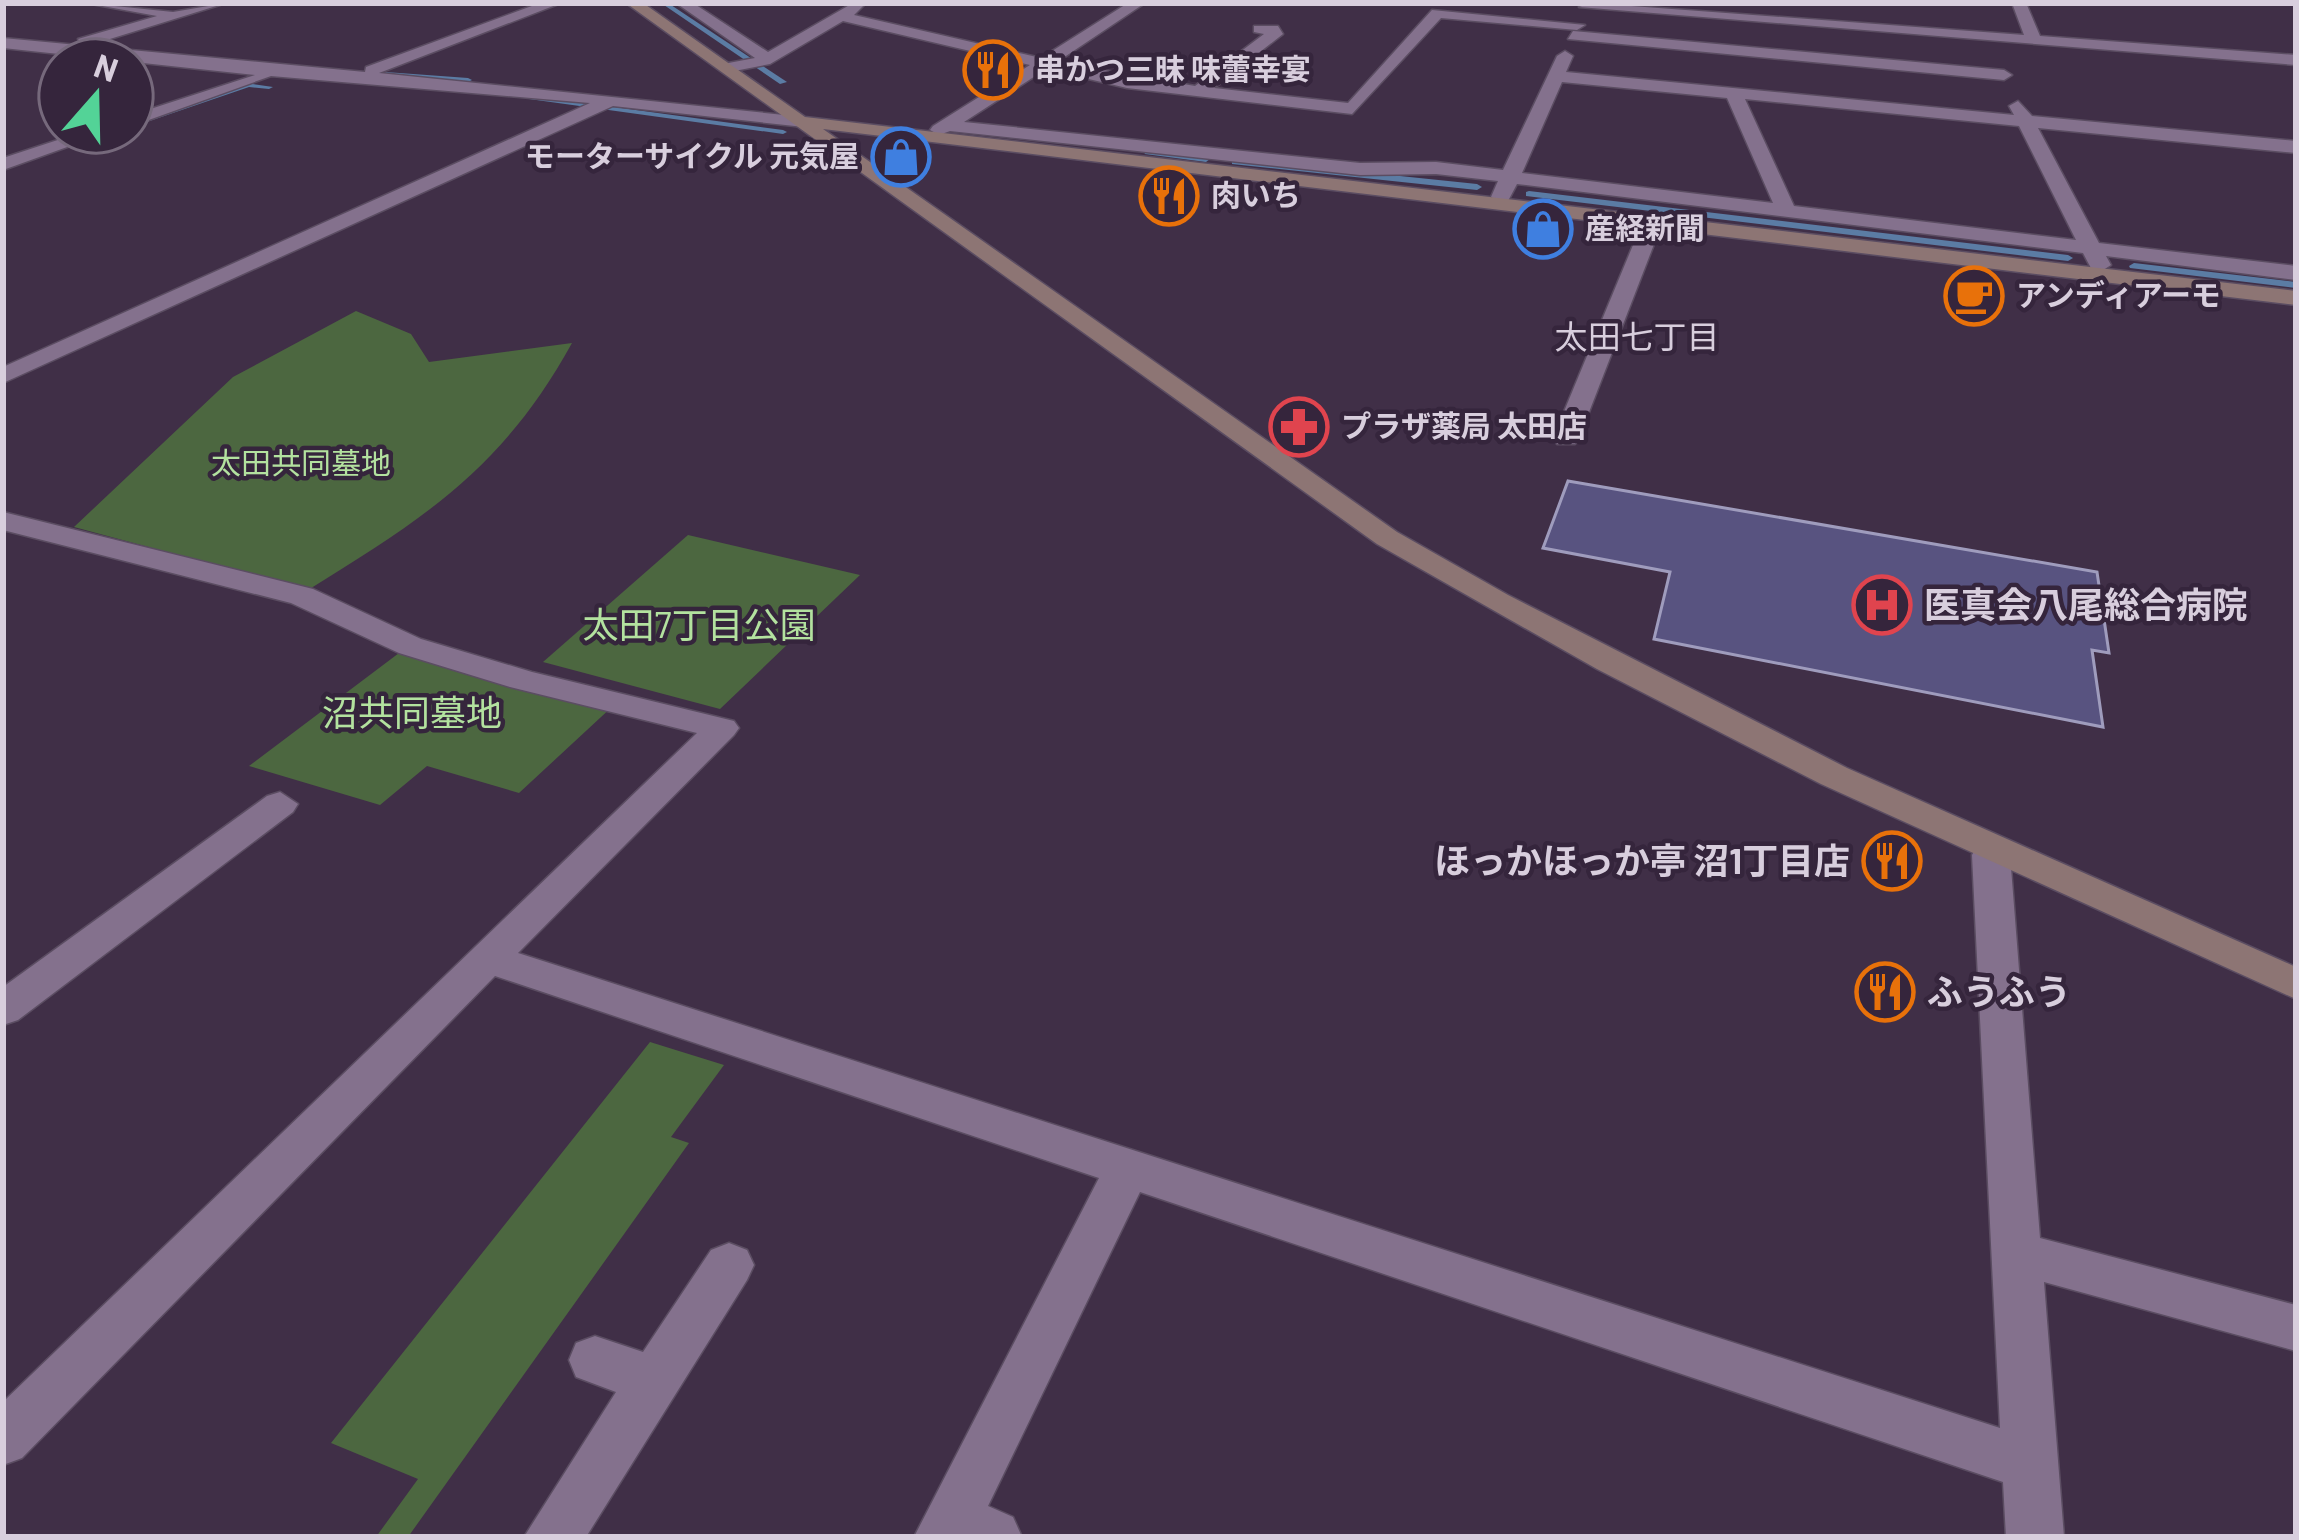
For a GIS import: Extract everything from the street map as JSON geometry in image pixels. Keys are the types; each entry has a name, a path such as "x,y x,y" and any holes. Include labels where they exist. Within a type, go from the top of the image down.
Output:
{"street":[{"path":"93,3 178,15"},
{"path":"105,36 219,3"},
{"path":"358,75 554,3"},
{"path":"733,66 766,60 863,3"},
{"path":"940,130 1138,3"},
{"path":"1454,3 2004,75"},
{"path":"2019,3 2034,41"},
{"path":"670,12 766,60"},
{"path":"670,12 804,122 1387,538 1514,613 1815,771 1991,854 2296,984"},
{"path":"841,16 1127,83 1273,107 1352,109 1437,13 1979,37 2296,60"},
{"path":"1498,203 1581,17"},
{"path":"1199,92 1278,31 1259,29"},
{"path":"1979,37 2004,75 2104,274"},
{"path":"3,43 36,45"},
{"path":"3,65 36,56"},
{"path":"156,57 279,72 358,75 600,105 940,130 1360,169 1436,168 2296,273"},
{"path":"156,114 279,72"},
{"path":"1556,76 2296,147"},
{"path":"1734,93 1786,211"},
{"path":"3,376 600,105"},
{"path":"3,164 36,153"},
{"path":"1221,155 1498,203 2296,298"},
{"path":"1566,438 1653,221"},
{"path":"3,520 302,596 410,646 522,680 722,728 3,1439"},
{"path":"3,1010 280,803"},
{"path":"1991,854 2035,1537"},
{"path":"488,958 1126,1172 2030,1464"},
{"path":"962,1532 1126,1172"},
{"path":"2017,1253 2296,1328"},
{"path":"554,1537 729,1265"},
{"path":"595,1360 654,1381"}],"green space":[{"name":"太田共同墓地","path":"356,311 411,334 429,362 572,343 546,387 489,457 425,513 308,590 74,527 233,377"},
{"name":"太田7丁目公園","path":"688,535 860,575 720,709 543,662"},
{"name":"沼共同墓地","path":"403,650 614,705 519,793 427,766 380,805 249,766"},
{"path":"650,1042 724,1065 671,1137 689,1143 408,1537 376,1537 418,1479 331,1443"}],"building":[{"name":"医真会八尾総合病院","path":"1568,481 2097,572 2109,653 2092,650 2103,727 1654,639 1670,572 1543,548"}],"waterway":[{"path":"664,3 783,82"},
{"path":"375,73 468,80"},
{"path":"156,117 248,85 269,87"},
{"path":"529,97 783,132"},
{"path":"1148,152 1206,159"},
{"path":"1235,162 1477,187"},
{"path":"1529,194 2068,258"},
{"path":"2134,266 2296,285"}],"place":[{"name":"串かつ三昧 味蕾幸宴","path":"993,70"},
{"name":"モーターサイクル 元気屋","path":"901,157"},
{"name":"肉いち","path":"1169,196"},
{"name":"産経新聞","path":"1543,229"},
{"name":"アンディアーモ","path":"1974,296"},
{"name":"プラザ薬局 太田店","path":"1299,427"},
{"name":"医真会八尾総合病院","path":"1882,605"},
{"name":"ほっかほっか亭 沼1丁目店","path":"1892,861"},
{"name":"ふうふう","path":"1885,992"}],"district":[{"name":"太田七丁目","path":"1637,337"}]}
